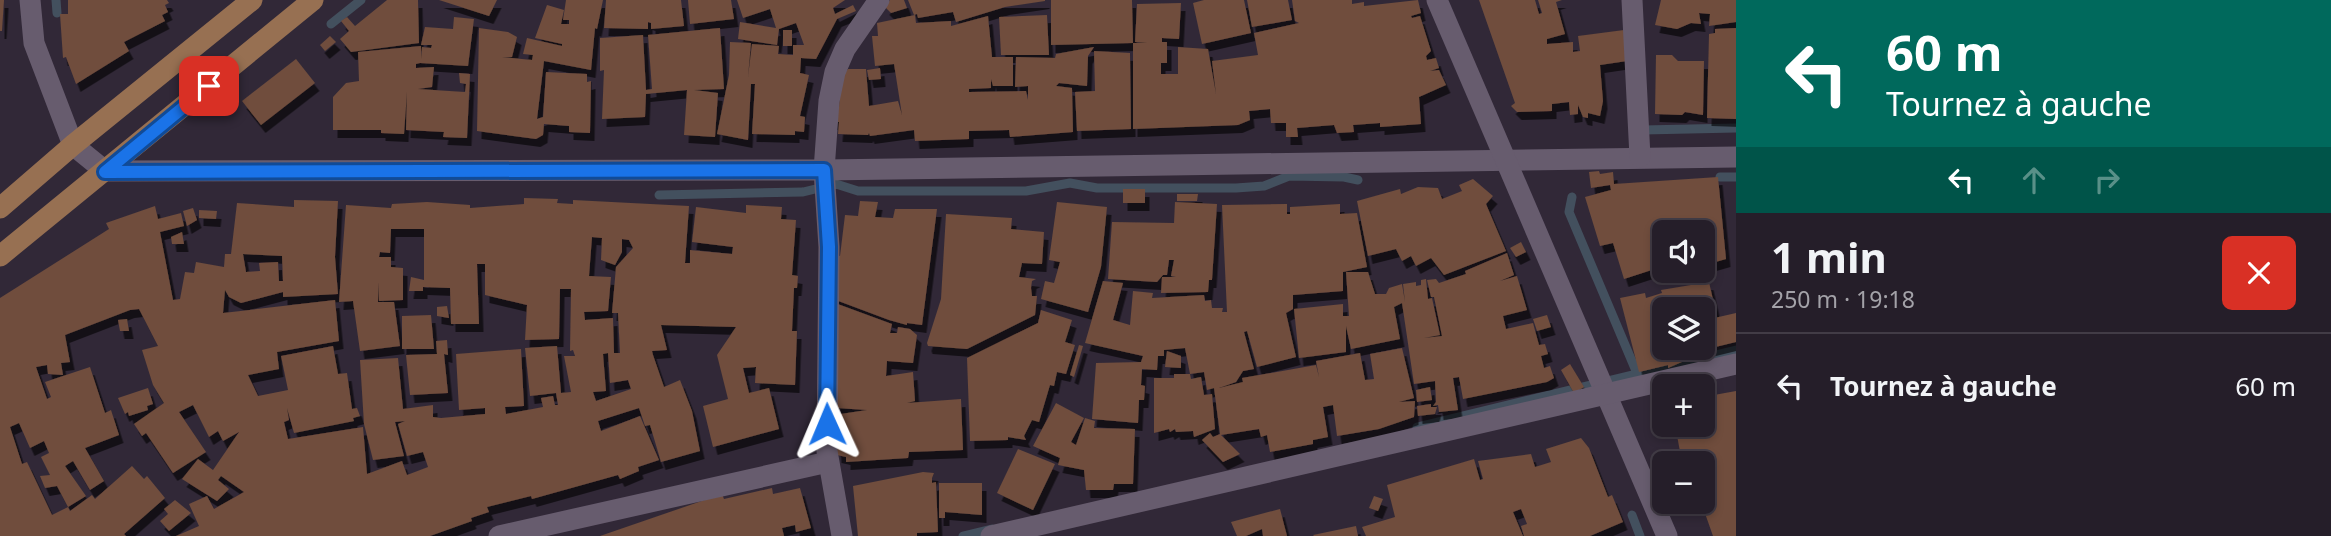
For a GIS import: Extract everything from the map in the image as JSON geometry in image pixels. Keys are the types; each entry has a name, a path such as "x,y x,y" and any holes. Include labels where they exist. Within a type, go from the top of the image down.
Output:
{"main road":[{"path":"0,208 73,145 252,0"},
{"path":"0,257 313,0"}],"street":[{"path":"30,0 34,43 73,145 105,172 824,170 1736,157"},
{"path":"842,536 828,462 826,371 829,247 824,170 829,102 835,72 858,27 879,0"},
{"path":"1437,0 1667,536"},
{"path":"1632,0 1640,157"},
{"path":"991,536 1736,364"},
{"path":"499,536 828,462"}],"building":[{"path":"0,0 4,0 2,31 0,31"},
{"path":"68,0 167,0 169,3 165,5 168,12 162,15 165,21 124,42 129,51 76,84 66,57 63,58 60,14 68,14"},
{"path":"387,0 418,0 419,43 351,52 340,39 349,31 341,21 347,17 355,26"},
{"path":"439,0 497,0 489,16"},
{"path":"566,0 603,0 597,29 595,28 591,70 544,61 537,119 543,117 546,72 587,74 587,82 591,81 590,133 569,132 569,126 544,124 543,135 536,139 477,131 479,28 508,32 517,37 512,57 502,57 532,60 533,55 523,54 527,38 562,46 535,38 547,5 564,10 561,24 569,24 569,20 563,20"},
{"path":"606,0 681,0 684,26 651,29 651,23 648,22 648,29 604,28"},
{"path":"688,0 731,0 734,19 690,24"},
{"path":"737,0 845,0 833,8 835,14 853,5 856,11 837,19 816,59 801,58 800,73 809,75 800,116 805,117 804,132 795,131 795,135 752,134 755,84 751,84 748,140 717,134 729,75 730,42 751,43 748,77 752,44 779,46 778,54 793,55 793,45 804,45 796,23 779,29 777,45 738,39 740,22 776,28 770,9 743,18"},
{"path":"890,0 904,0 907,8 891,13 885,7"},
{"path":"908,0 1045,1 1005,7 956,22 953,12 918,18"},
{"path":"1051,0 1132,0 1133,43 1051,45"},
{"path":"1204,0 1244,0 1251,33 1202,44 1193,3"},
{"path":"1247,0 1288,0 1292,20 1252,27"},
{"path":"1292,0 1352,0 1352,4 1364,2 1364,6 1418,0 1421,13 1411,16 1420,16 1431,51 1426,56 1427,60 1436,58 1439,68 1430,71 1439,70 1446,85 1419,97 1421,124 1380,127 1380,123 1353,125 1354,132 1337,133 1334,125 1297,128 1298,137 1286,137 1286,123 1271,123 1270,109 1249,111 1250,120 1238,125 1133,129 1133,43 1147,43 1135,42 1137,4 1181,3 1179,39 1162,38 1162,42 1167,42 1167,63 1161,63 1161,74 1178,74 1178,47 1208,49 1216,94 1212,61 1258,55 1254,33 1299,23 1295,21"},
{"path":"1479,0 1535,0 1539,14 1542,13 1538,0 1562,0 1556,2 1565,34 1547,39 1547,44 1573,42 1573,52 1580,51 1578,36 1624,30 1627,61 1600,65 1603,101 1600,116 1588,113 1588,118 1583,117 1578,105 1578,114 1570,115 1569,102 1552,104 1552,111 1517,112 1511,106 1515,103"},
{"path":"1661,0 1736,0 1736,22 1709,26 1710,14 1699,13 1701,24 1691,23 1677,29 1655,25"},
{"path":"915,15 916,23 951,21 951,26 988,16 992,57 1013,57 1013,86 993,86 991,79 991,88 969,89 969,92 1026,91 1028,100 1028,86 1015,87 1016,57 1055,58 1056,54 1094,47 1088,56 1087,86 1059,83 1056,86 1072,88 1073,132 1010,137 1009,130 969,131 969,139 915,141 914,130 870,136 869,133 838,134 839,122 830,122 832,106 839,107 841,77 848,69 866,69 869,106 898,101 902,115 894,64 875,66 872,36 878,36 877,23"},
{"path":"1047,15 1049,55 1001,55 999,17"},
{"path":"454,17 474,19 468,66 416,64 416,68 434,67 432,87 418,89 465,92 466,84 460,83 459,73 470,74 467,138 443,137 444,132 406,130 407,92 404,134 381,133 381,130 333,130 333,97 346,83 359,81 358,52 421,46 421,59 422,47 431,48 432,45 421,45 425,27 453,29"},
{"path":"720,28 724,89 694,90 718,93 715,137 684,135 687,90 646,94 645,117 602,119 604,70 600,71 600,38 643,35 646,90 652,89 648,35"},
{"path":"1736,28 1736,119 1707,118 1709,34 1715,33 1715,29"},
{"path":"783,30 792,30 792,46 783,46"},
{"path":"330,36 336,42 325,51 320,45"},
{"path":"1094,51 1130,53 1131,129 1077,131 1075,92 1095,91"},
{"path":"1656,55 1672,55 1678,61 1704,61 1703,115 1685,112 1682,115 1655,114"},
{"path":"296,59 315,83 261,125 242,101"},
{"path":"880,68 881,79 869,80 867,70"},
{"path":"1589,172 1613,172 1614,184 1718,177 1726,259 1715,262 1715,220 1652,220 1652,270 1624,279 1613,243 1600,246 1585,197 1611,190 1610,185 1591,188"},
{"path":"1473,179 1493,196 1486,204 1506,251 1444,275 1431,258 1416,266 1411,256 1402,261 1396,249 1368,256 1357,201 1400,189 1401,194 1418,187 1438,188 1442,199 1462,191 1459,185"},
{"path":"1123,189 1145,189 1145,203 1123,203"},
{"path":"1177,194 1198,194 1197,201 1177,201"},
{"path":"524,198 558,199 557,203 573,204 573,200 689,206 685,263 690,263 690,250 732,254 733,247 692,242 696,207 746,213 746,205 782,207 781,219 796,220 792,275 798,276 797,288 794,288 792,331 797,331 795,385 755,383 756,367 743,368 749,393 769,388 779,429 713,447 703,406 728,399 717,355 736,327 661,325 667,350 652,351 653,355 664,387 680,380 692,411 700,451 661,462 650,425 645,426 639,408 598,421 601,431 640,416 659,460 638,467 639,471 620,479 618,475 532,499 531,496 487,507 489,512 471,518 472,521 430,536 176,536 199,526 189,504 207,496 214,509 244,492 221,476 218,480 229,489 217,501 182,479 198,459 213,470 239,432 223,441 218,431 209,437 193,405 179,412 206,452 173,473 146,433 142,436 134,424 164,403 153,385 142,350 158,346 139,309 65,335 70,362 61,363 63,375 48,374 47,365 36,367 47,399 51,397 45,382 90,367 105,413 111,410 119,435 85,448 104,481 90,490 73,461 65,466 86,496 68,507 70,511 92,495 95,499 132,466 144,479 147,476 165,498 124,534 126,536 0,536 0,298 109,229 106,223 155,206 158,219 181,213 184,226 160,232 173,300 180,299 185,272 194,273 196,262 224,267 225,254 231,254 237,203 294,207 294,200 338,201 335,257 338,294 283,297 283,292 241,303 229,297 225,290 223,313 335,300 339,341 277,352 279,369 248,375 258,396 288,390 281,356 333,346 338,374 347,373 352,409 357,408 360,416 353,418 354,421 294,433 287,408 289,420 284,422 288,439 363,427 367,474 402,461 407,475 428,467 423,452 407,456 398,424 405,421 395,422 404,456 373,460 364,424 360,360 398,358 403,409 433,405 433,417 441,418 485,414 485,408 459,410 456,354 521,349 524,406 505,407 506,414 543,407 541,398 553,396 555,405 558,405 556,393 530,396 525,348 557,346 561,393 571,392 564,356 575,356 573,350 570,351 571,289 560,289 559,339 525,340 527,305 485,295 485,264 477,264 479,324 451,324 450,288 423,287 423,291 409,291 411,277 424,280 424,229 391,229 390,253 380,252 379,257 391,257 391,267 403,268 403,300 379,301 379,282 378,302 394,302 400,346 360,351 353,301 339,302 346,205 391,208 392,204 427,202 470,205 470,208 524,204","holes":["592,237 602,238 601,260 615,265 622,252 622,239 629,240 633,248 616,267 612,313 618,313 620,353 614,353 613,318 585,320 584,312 608,311 611,277 589,276","243,254 282,256 283,281 279,281 278,262 259,263 260,271 246,272","608,353 610,383 628,380 631,389 596,401 593,392 606,391 603,354","19,423 30,448 44,441 49,453 41,457 50,475 40,476 45,488 57,486 68,507 52,515 27,462 22,464 10,427"]},
{"path":"860,201 878,202 875,217 893,218 895,209 937,209 922,325 907,325 889,320 833,299 836,255 840,256 845,215 858,216"},
{"path":"1057,202 1107,207 1101,267 1088,312 1041,299 1045,281 1054,283 1060,262 1049,260"},
{"path":"1175,202 1217,204 1212,280 1209,280 1208,292 1161,293 1162,277 1176,277 1171,276 1174,260 1169,260 1167,275 1163,275 1157,282 1108,279 1112,222 1174,223"},
{"path":"1287,204 1287,214 1290,214 1290,207 1340,204 1340,214 1357,213 1367,267 1343,272 1343,291 1293,295 1293,309 1286,313 1296,357 1257,367 1247,331 1244,332 1254,369 1243,371 1236,382 1219,388 1243,382 1242,378 1316,365 1319,377 1316,361 1360,353 1365,380 1374,379 1370,354 1402,348 1414,398 1399,402 1415,401 1414,417 1379,429 1337,436 1333,405 1323,407 1328,437 1313,440 1313,444 1270,452 1267,435 1261,437 1259,429 1221,435 1240,454 1223,462 1202,440 1210,433 1213,437 1220,434 1214,388 1207,390 1204,372 1190,374 1185,348 1164,350 1164,356 1158,356 1157,370 1142,369 1144,400 1139,400 1138,423 1092,419 1096,363 1141,362 1143,356 1085,343 1103,281 1123,283 1113,320 1130,325 1133,291 1153,293 1152,298 1204,295 1205,301 1211,300 1212,308 1223,308 1222,312 1227,312 1222,205"},
{"path":"193,208 197,220 187,226 183,211"},
{"path":"199,210 217,211 216,219 199,218"},
{"path":"946,214 1012,218 1011,229 1044,232 1042,264 1022,263 1019,277 1036,279 1032,281 1031,288 1032,296 1037,296 1035,315 967,349 928,346 927,343 941,299"},
{"path":"182,232 184,244 172,244 171,237"},
{"path":"1521,242 1526,252 1516,257 1510,248"},
{"path":"1507,253 1514,275 1500,281 1517,276 1527,310 1503,316 1506,329 1533,323 1539,345 1545,344 1548,354 1541,356 1544,368 1550,366 1554,378 1547,382 1463,399 1459,377 1453,378 1458,410 1439,412 1438,405 1433,406 1436,402 1435,381 1414,384 1402,303 1394,307 1400,339 1351,349 1346,326 1346,352 1299,358 1294,309 1343,304 1343,316 1349,316 1346,272 1368,272 1375,294 1386,294 1389,288 1402,284 1405,302 1403,284 1416,282 1416,286 1421,285 1421,280 1426,279 1428,299 1432,298 1440,335 1424,338 1442,336 1434,297 1431,297 1427,280 1436,279 1439,283 1466,274 1465,271"},
{"path":"1709,283 1712,297 1652,297 1652,360 1686,360 1668,368 1668,365 1639,372 1620,298 1645,293 1646,298 1662,293 1661,290"},
{"path":"835,303 892,324 890,333 897,333 898,327 910,329 917,335 913,363 887,361 886,376 913,372 915,401 907,403 961,399 963,450 909,452 908,458 846,462 846,457 837,455 834,415 867,410 836,408"},
{"path":"447,306 449,318 437,316 437,307"},
{"path":"1041,310 1072,320 1065,342 1075,345 1066,374 1057,372 1054,386 1050,385 1039,422 1032,420 1024,436 1026,440 1008,437 1008,440 970,441 967,358 1038,323"},
{"path":"1736,313 1736,342 1715,347 1715,318"},
{"path":"431,315 434,349 402,349 402,316"},
{"path":"1547,315 1551,327 1537,331 1533,319"},
{"path":"127,319 129,331 120,331 118,320"},
{"path":"447,340 448,355 444,354 448,393 410,395 406,355 437,354 436,341"},
{"path":"1079,345 1083,346 1074,377 1070,375"},
{"path":"1167,351 1181,356 1181,368 1165,367"},
{"path":"1570,364 1584,387 1574,393 1561,370"},
{"path":"1174,374 1190,374 1191,379 1201,377 1204,395 1212,394 1215,429 1194,437 1193,431 1176,432 1175,429 1154,433 1154,378 1174,378"},
{"path":"1430,387 1432,400 1417,402 1416,390"},
{"path":"148,388 153,404 147,406 148,410 129,416 128,412 125,414 118,398"},
{"path":"1736,391 1736,536 1713,536 1705,514 1715,514 1715,451 1680,451 1677,437 1715,437 1715,395"},
{"path":"1056,403 1084,418 1071,442 1076,445 1085,418 1095,421 1094,428 1135,429 1133,484 1114,484 1113,490 1086,490 1084,470 1058,465 1060,458 1033,446"},
{"path":"1431,404 1431,407 1437,407 1435,414 1418,416 1417,406"},
{"path":"1581,438 1589,448 1608,497 1612,495 1623,522 1590,536 1524,536 1521,526 1527,524 1521,509 1513,512 1523,536 1366,536 1362,527 1395,517 1387,485 1474,459 1480,480 1483,479 1478,461 1531,454 1535,467 1551,462 1546,449"},
{"path":"1018,449 1055,464 1033,510 997,493"},
{"path":"923,472 934,473 932,483 936,482 938,532 917,533 917,536 858,536 853,486"},
{"path":"939,483 982,483 982,515 945,512 945,518 939,518"},
{"path":"772,488 773,494 800,488 811,528 796,532 795,525 782,528 784,536 600,536 722,494 724,499"},
{"path":"1374,496 1383,499 1378,511 1369,508"},
{"path":"175,500 191,513 169,531 160,521 168,514 164,509"},
{"path":"1280,509 1287,536 1263,536 1262,529 1246,536 1237,536 1231,522"},
{"path":"1356,526 1358,536 1313,535"}],"waterway":[{"path":"56,0 57,13"},
{"path":"331,24 361,0"},
{"path":"1643,130 1736,128"},
{"path":"659,195 803,192 836,184 858,191 1026,191 1070,183 1097,188 1236,188 1264,186 1289,176 1344,177 1358,180"},
{"path":"1720,177 1736,177"},
{"path":"1572,197 1569,212 1639,378"},
{"path":"1417,427 1736,350"},
{"path":"1632,515 1640,536"},
{"path":"963,536 992,529"}],"route":[{"path":"209,86 105,172 824,170 829,247 827,424"}]}
